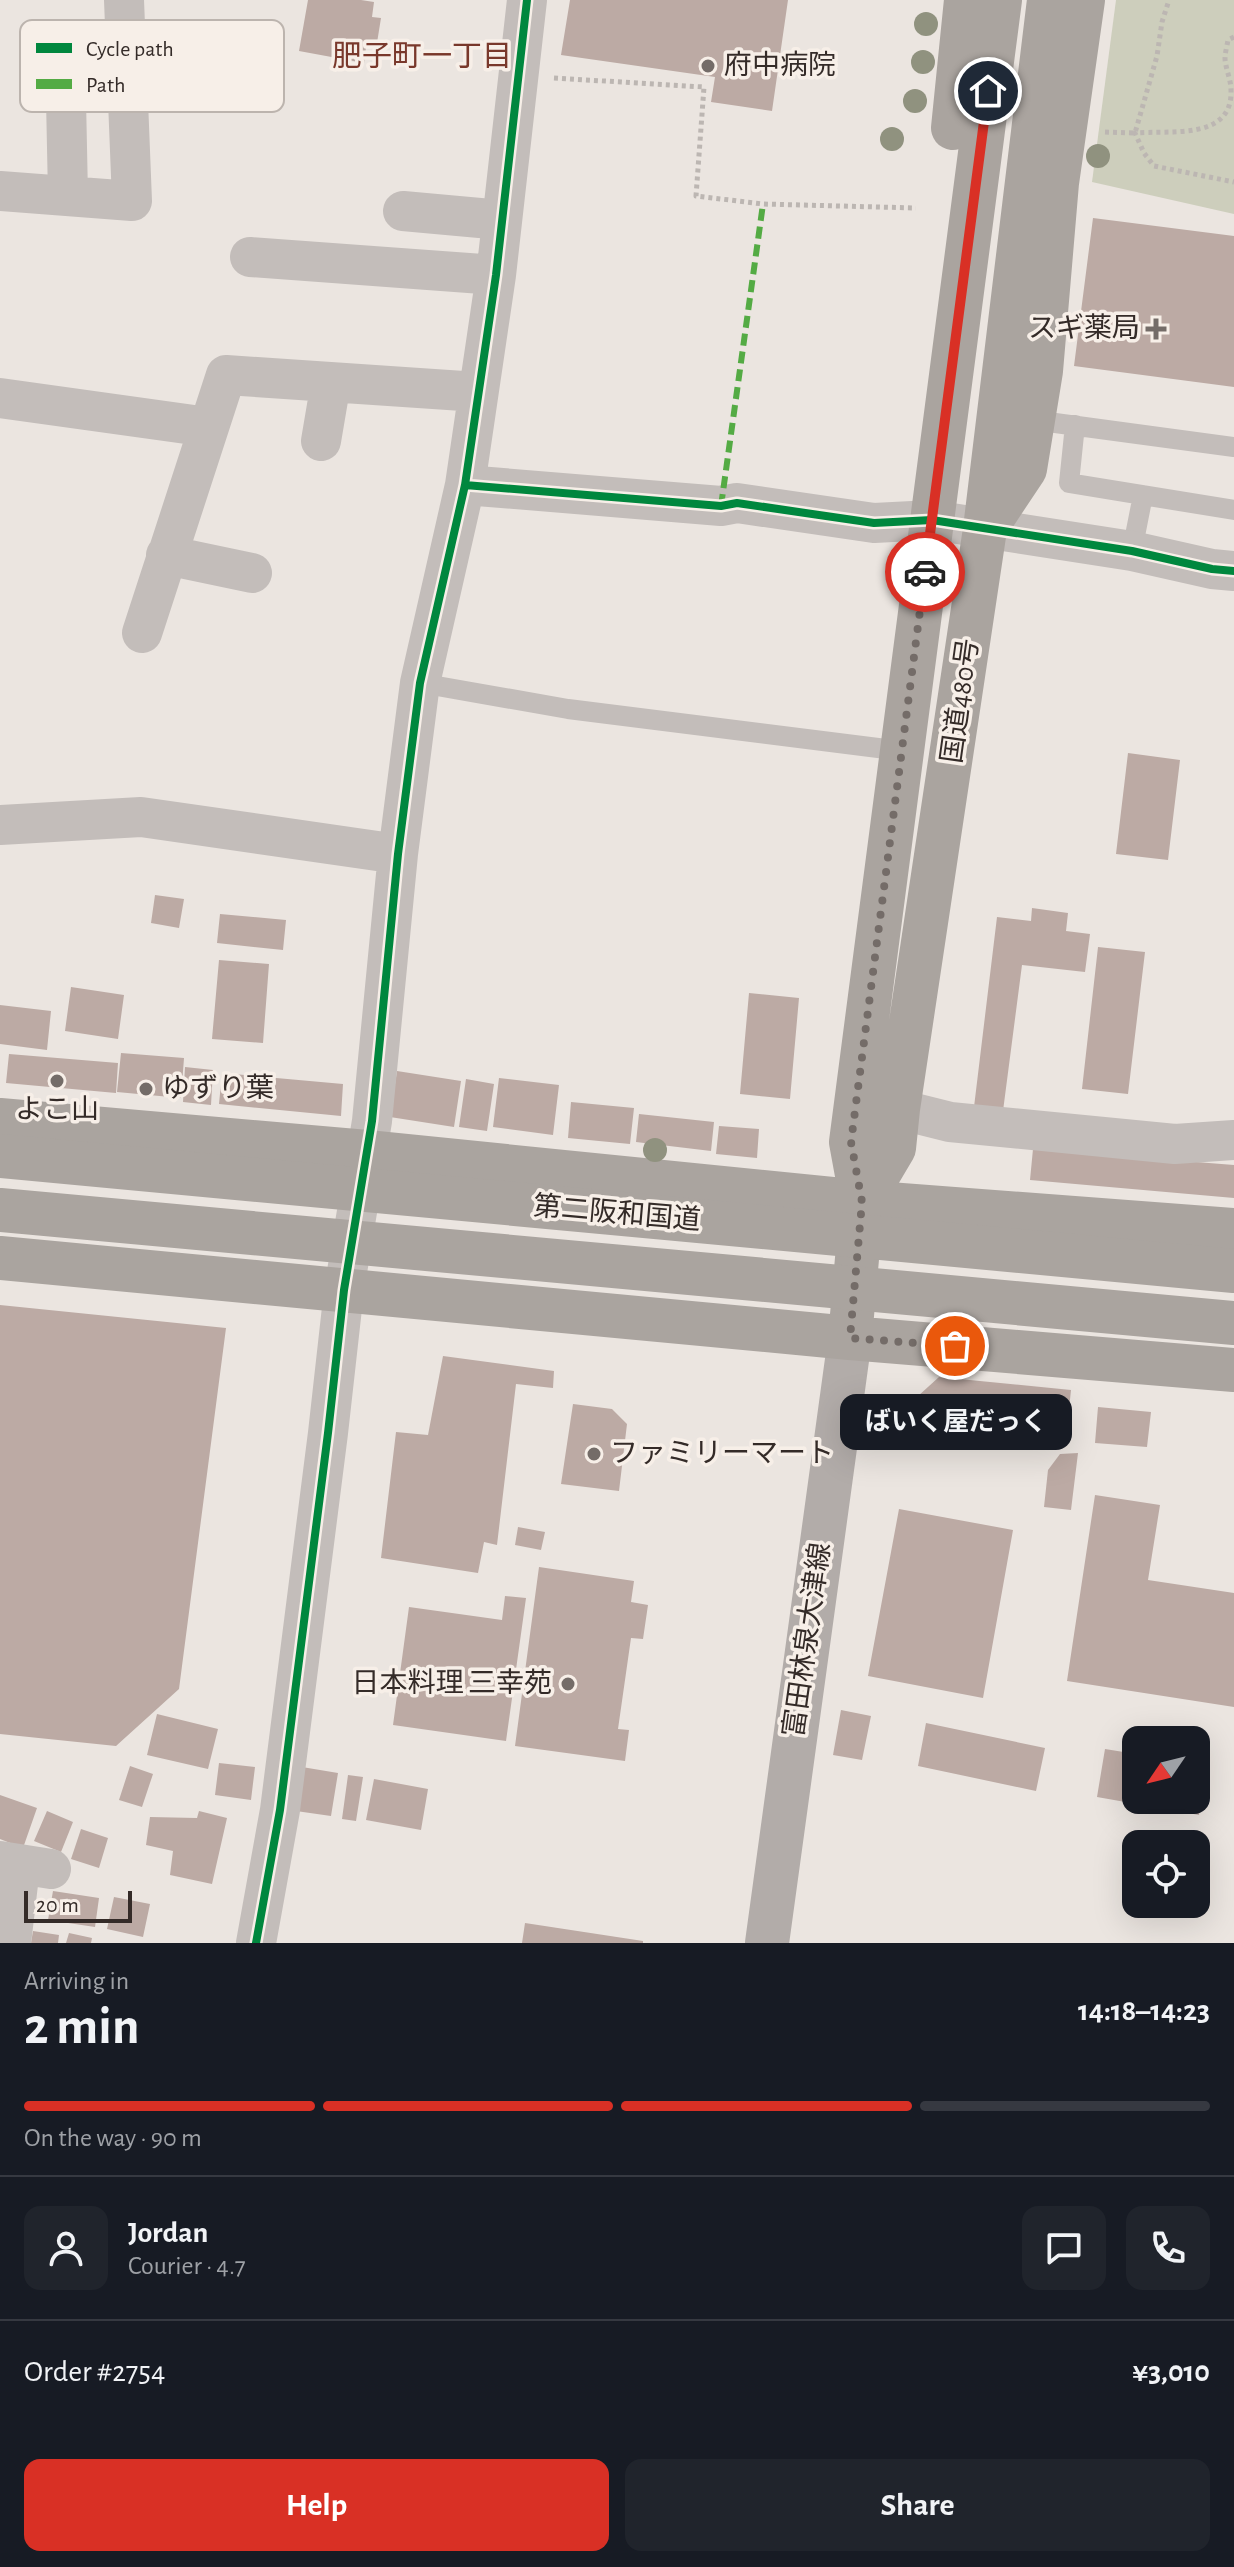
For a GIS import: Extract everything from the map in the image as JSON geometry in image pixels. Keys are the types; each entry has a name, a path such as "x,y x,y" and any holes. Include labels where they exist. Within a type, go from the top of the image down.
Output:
{"highway":[{"path":"941,453 930,349 930,316 966,0"},
{"name":"国道480号","path":"850,1338 862,1202 851,1142 1000,0"},
{"name":"国道480号","path":"862,1202 894,1148 985,529 1049,0"},
{"path":"985,529 1054,423 1041,371 1057,183 1083,0"},
{"path":"0,1120 367,1152 862,1202 1234,1230"},
{"name":"第二阪和国道","path":"0,1156 1234,1271"},
{"name":"第二阪和国道","path":"0,1210 1234,1323"},
{"path":"0,1258 850,1338 1234,1370"}],"main road":[{"name":"富田林泉大津線","path":"767,1943 850,1338"}],"street":[{"path":"124,0 125,20"},
{"path":"256,1943 282,1794 344,1290 372,1121 398,854 420,683 465,485 496,275 527,0"},
{"path":"66,112 68,196"},
{"path":"0,191 132,201 128,112"},
{"path":"403,211 502,220"},
{"path":"250,257 496,275"},
{"path":"142,633 226,375 478,392"},
{"path":"321,441 331,382"},
{"path":"0,398 208,427"},
{"path":"465,485 721,506 737,503 874,523 932,520 1132,551 1234,571"},
{"path":"166,555 252,573"},
{"path":"0,825 141,817 398,854"},
{"path":"898,1109 950,1122 1175,1144 1234,1140"},
{"path":"11,1943 23,1871"}],"lane":[{"path":"1234,447 1054,423 1069,483 1234,510"},
{"path":"1132,551 1143,495"},
{"path":"420,683 594,712 902,751"}],"path":[{"path":"1169,0 1135,133 1154,166 1234,182"},
{"path":"1098,132 1200,130 1214,125 1225,117 1233,90 1225,60 1228,40 1234,37"},
{"path":"518,76 704,87 696,196 763,204 916,208"}],"green space":[{"path":"1116,0 1234,0 1234,214 1092,182"}],"building":[{"path":"308,0 374,2 372,17 381,18 376,49 366,47 364,63 299,51"},
{"name":"府中病院","path":"570,0 788,0 772,111 711,102 715,77 561,55"},
{"name":"スギ薬局","path":"1093,218 1234,236 1234,387 1074,366"},
{"path":"1128,753 1180,760 1168,860 1116,854"},
{"path":"155,895 184,899 179,928 151,923"},
{"path":"1032,908 1068,913 1066,931 1090,934 1085,972 1022,965 1003,1111 974,1107 997,917 1031,921"},
{"path":"220,914 286,920 283,950 217,943"},
{"path":"1098,947 1145,952 1128,1094 1082,1089"},
{"path":"219,960 269,964 263,1043 212,1039"},
{"path":"71,987 124,995 118,1039 65,1031"},
{"path":"749,993 799,998 790,1099 740,1094"},
{"path":"0,1005 51,1011 47,1050 0,1044"},
{"path":"121,1053 184,1058 181,1098 117,1092"},
{"path":"9,1054 118,1063 116,1093 6,1083"},
{"path":"185,1067 213,1070 211,1105 183,1102"},
{"path":"397,1071 461,1081 454,1127 390,1117"},
{"path":"222,1073 343,1084 341,1116 219,1104"},
{"path":"499,1078 559,1085 553,1135 493,1127"},
{"path":"466,1079 494,1084 487,1131 459,1127"},
{"path":"571,1102 634,1108 630,1144 568,1138"},
{"path":"639,1114 714,1122 711,1151 636,1142"},
{"path":"719,1126 759,1129 757,1158 716,1154"},
{"path":"1033,1149 1234,1165 1234,1198 1030,1180"},
{"path":"0,1305 226,1328 179,1689 116,1746 0,1734"},
{"path":"443,1356 554,1371 553,1388 516,1384 497,1545 484,1542 478,1573 381,1558 396,1432 428,1435"},
{"path":"939,1377 1071,1390 1067,1428 965,1418 964,1426 906,1420 907,1406"},
{"name":"ファミリーマート","path":"573,1404 612,1409 627,1424 619,1491 561,1484"},
{"path":"1098,1407 1151,1412 1147,1447 1095,1443"},
{"path":"1078,1453 1071,1510 1044,1507 1048,1470 1060,1454"},
{"path":"1095,1495 1160,1505 1148,1580 1234,1593 1234,1707 1067,1681"},
{"path":"899,1509 1013,1530 983,1698 868,1676"},
{"path":"518,1527 545,1532 541,1550 515,1545"},
{"path":"539,1567 634,1581 631,1602 648,1605 643,1639 631,1638 618,1729 629,1730 625,1761 515,1746"},
{"path":"505,1596 526,1598 506,1741 393,1725 409,1607 502,1620"},
{"path":"841,1710 871,1716 862,1760 833,1755"},
{"path":"157,1714 218,1729 208,1769 147,1755"},
{"path":"926,1723 1045,1748 1036,1791 918,1766"},
{"path":"1105,1749 1122,1752 1122,1801 1097,1797"},
{"path":"219,1763 255,1767 251,1800 215,1795"},
{"path":"130,1766 153,1774 142,1807 119,1800"},
{"path":"302,1767 338,1773 331,1816 296,1811"},
{"path":"348,1775 363,1777 356,1821 342,1819"},
{"path":"374,1779 428,1789 421,1830 366,1820"},
{"path":"0,1795 37,1808 23,1848 0,1839"},
{"path":"47,1811 73,1822 61,1852 34,1841"},
{"path":"199,1811 227,1818 212,1884 170,1875 173,1851 146,1845 150,1817 197,1818"},
{"path":"81,1829 108,1838 99,1868 71,1859"},
{"path":"53,1891 99,1898 95,1927 48,1920"},
{"path":"114,1897 150,1904 143,1937 107,1929"},
{"path":"525,1923 643,1941 643,1943 522,1943"},
{"path":"33,1931 59,1935 58,1943 31,1943"},
{"path":"69,1933 92,1938 91,1943 66,1943"}],"marked path":[{"path":"721,506 763,204"}],"cycle path":[{"path":"256,1943 280,1810 344,1290 372,1121 398,854 420,683 465,485 496,275 527,0"},
{"path":"465,485 721,506 737,503 874,523 932,520 1132,551 1234,571"}],"way so far":[{"path":"925,572 851,1142 862,1202 850,1338 955,1346"}],"place":[{"name":"府中病院","path":"708,66"},
{"name":"スギ薬局","path":"1156,329"},
{"name":"よこ山","path":"57,1081"},
{"name":"ゆずり葉","path":"146,1089"},
{"name":"ばいく屋だっく","path":"955,1346"},
{"name":"ファミリーマート","path":"594,1454"},
{"name":"日本料理 三幸苑","path":"568,1684"}],"district":[{"name":"肥子町一丁目","path":"422,57"}],"route":[{"path":"925,572 988,91"}]}
